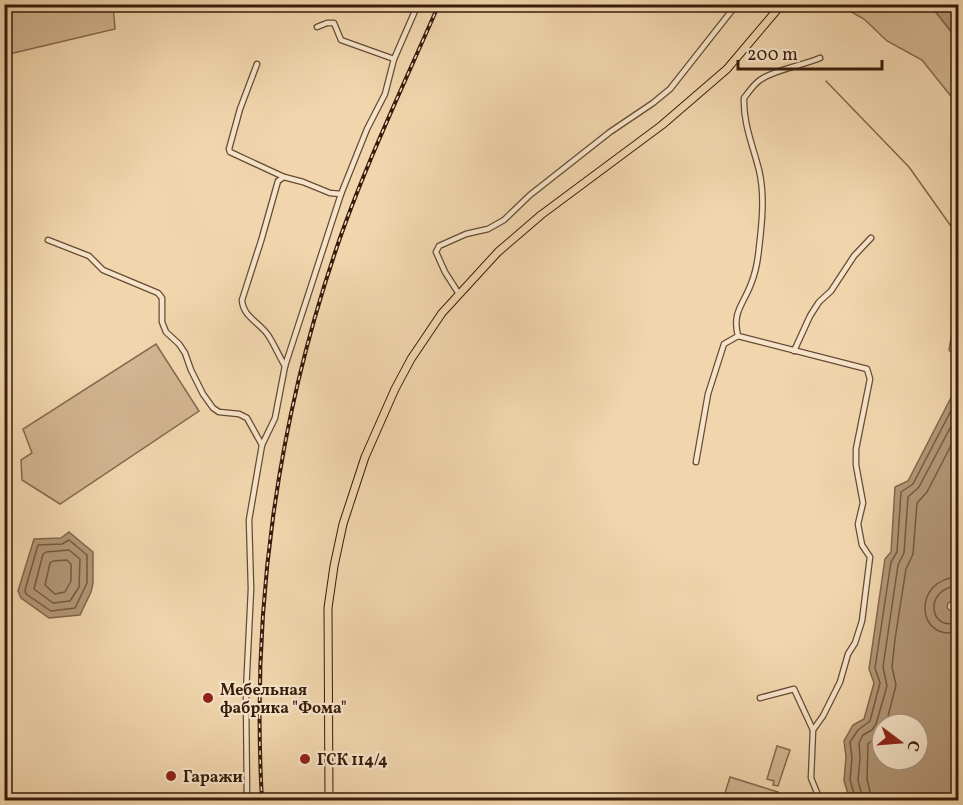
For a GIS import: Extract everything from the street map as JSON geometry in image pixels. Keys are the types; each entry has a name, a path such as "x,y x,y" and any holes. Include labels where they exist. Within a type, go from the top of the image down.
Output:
{"main road":[{"path":"328,801 328,608 334,566 343,524 365,457 394,389 411,359 442,313 498,252 541,215 662,126 727,69 782,5"}],"street":[{"path":"247,801 246,692 252,589 249,520 262,445 275,418 285,366 341,194 367,129 385,94 394,59 418,4"},
{"path":"459,294 439,260 436,252 439,246 466,234 488,229 504,220 530,195 610,132 653,104 670,89 733,9 741,4"},
{"path":"317,27 334,23 341,40 394,59"},
{"path":"738,336 735,323 737,314 751,284 759,250 762,203 760,172 743,116 744,98 760,80 791,66 802,65 820,58"},
{"path":"257,64 240,109 229,149 234,155 284,177 330,193 341,194"},
{"path":"284,177 278,181 242,306 267,333 285,366"},
{"path":"794,351 819,302 831,291 854,256 871,238"},
{"path":"48,240 89,256 103,270 158,293 162,298 160,314 166,332 185,353 191,370 213,408 219,412 239,414 247,418 262,445"},
{"path":"696,462 708,394 724,344 738,336 867,369 870,379 856,449 856,465 863,503 858,524 862,545 870,557 862,621 855,643 848,654 840,682 823,716 813,730"},
{"path":"760,698 794,689 813,730 810,778 820,801"}],"shaded area":[{"path":"4,5 113,5 115,29 5,55"},
{"path":"839,5 930,5 958,40 958,105 922,60 887,41 864,19"},
{"path":"156,344 199,411 60,504 22,480 21,460 32,453 23,429"},
{"path":"777,746 790,750 778,786 773,785 774,781 767,779"},
{"path":"730,777 778,792 776,800 727,800 729,795 725,793"}],"water":[{"path":"930,5 958,5 958,40"},
{"path":"958,384 958,599 948,603 947,608 951,611 958,607 958,800 850,800 844,781 846,757 844,741 853,725 864,719 874,683 869,669 885,559 891,552 895,487 908,481"},
{"path":"69,532 93,552 91,592 80,615 49,618 21,598 18,591 34,539 61,538"}],"waterway":[{"path":"826,81 909,167 958,236"},
{"path":"958,298 949,350 958,360"}],"railway":[{"path":"262,800 261,657 265,586 273,516 300,375 318,306 351,208 439,4"}],"place":[{"name":"Мебельная фабрика \"Фома\"","path":"208,698"},
{"name":"ГСК 114/4","path":"305,759"},
{"name":"Гаражи","path":"171,776"}]}
